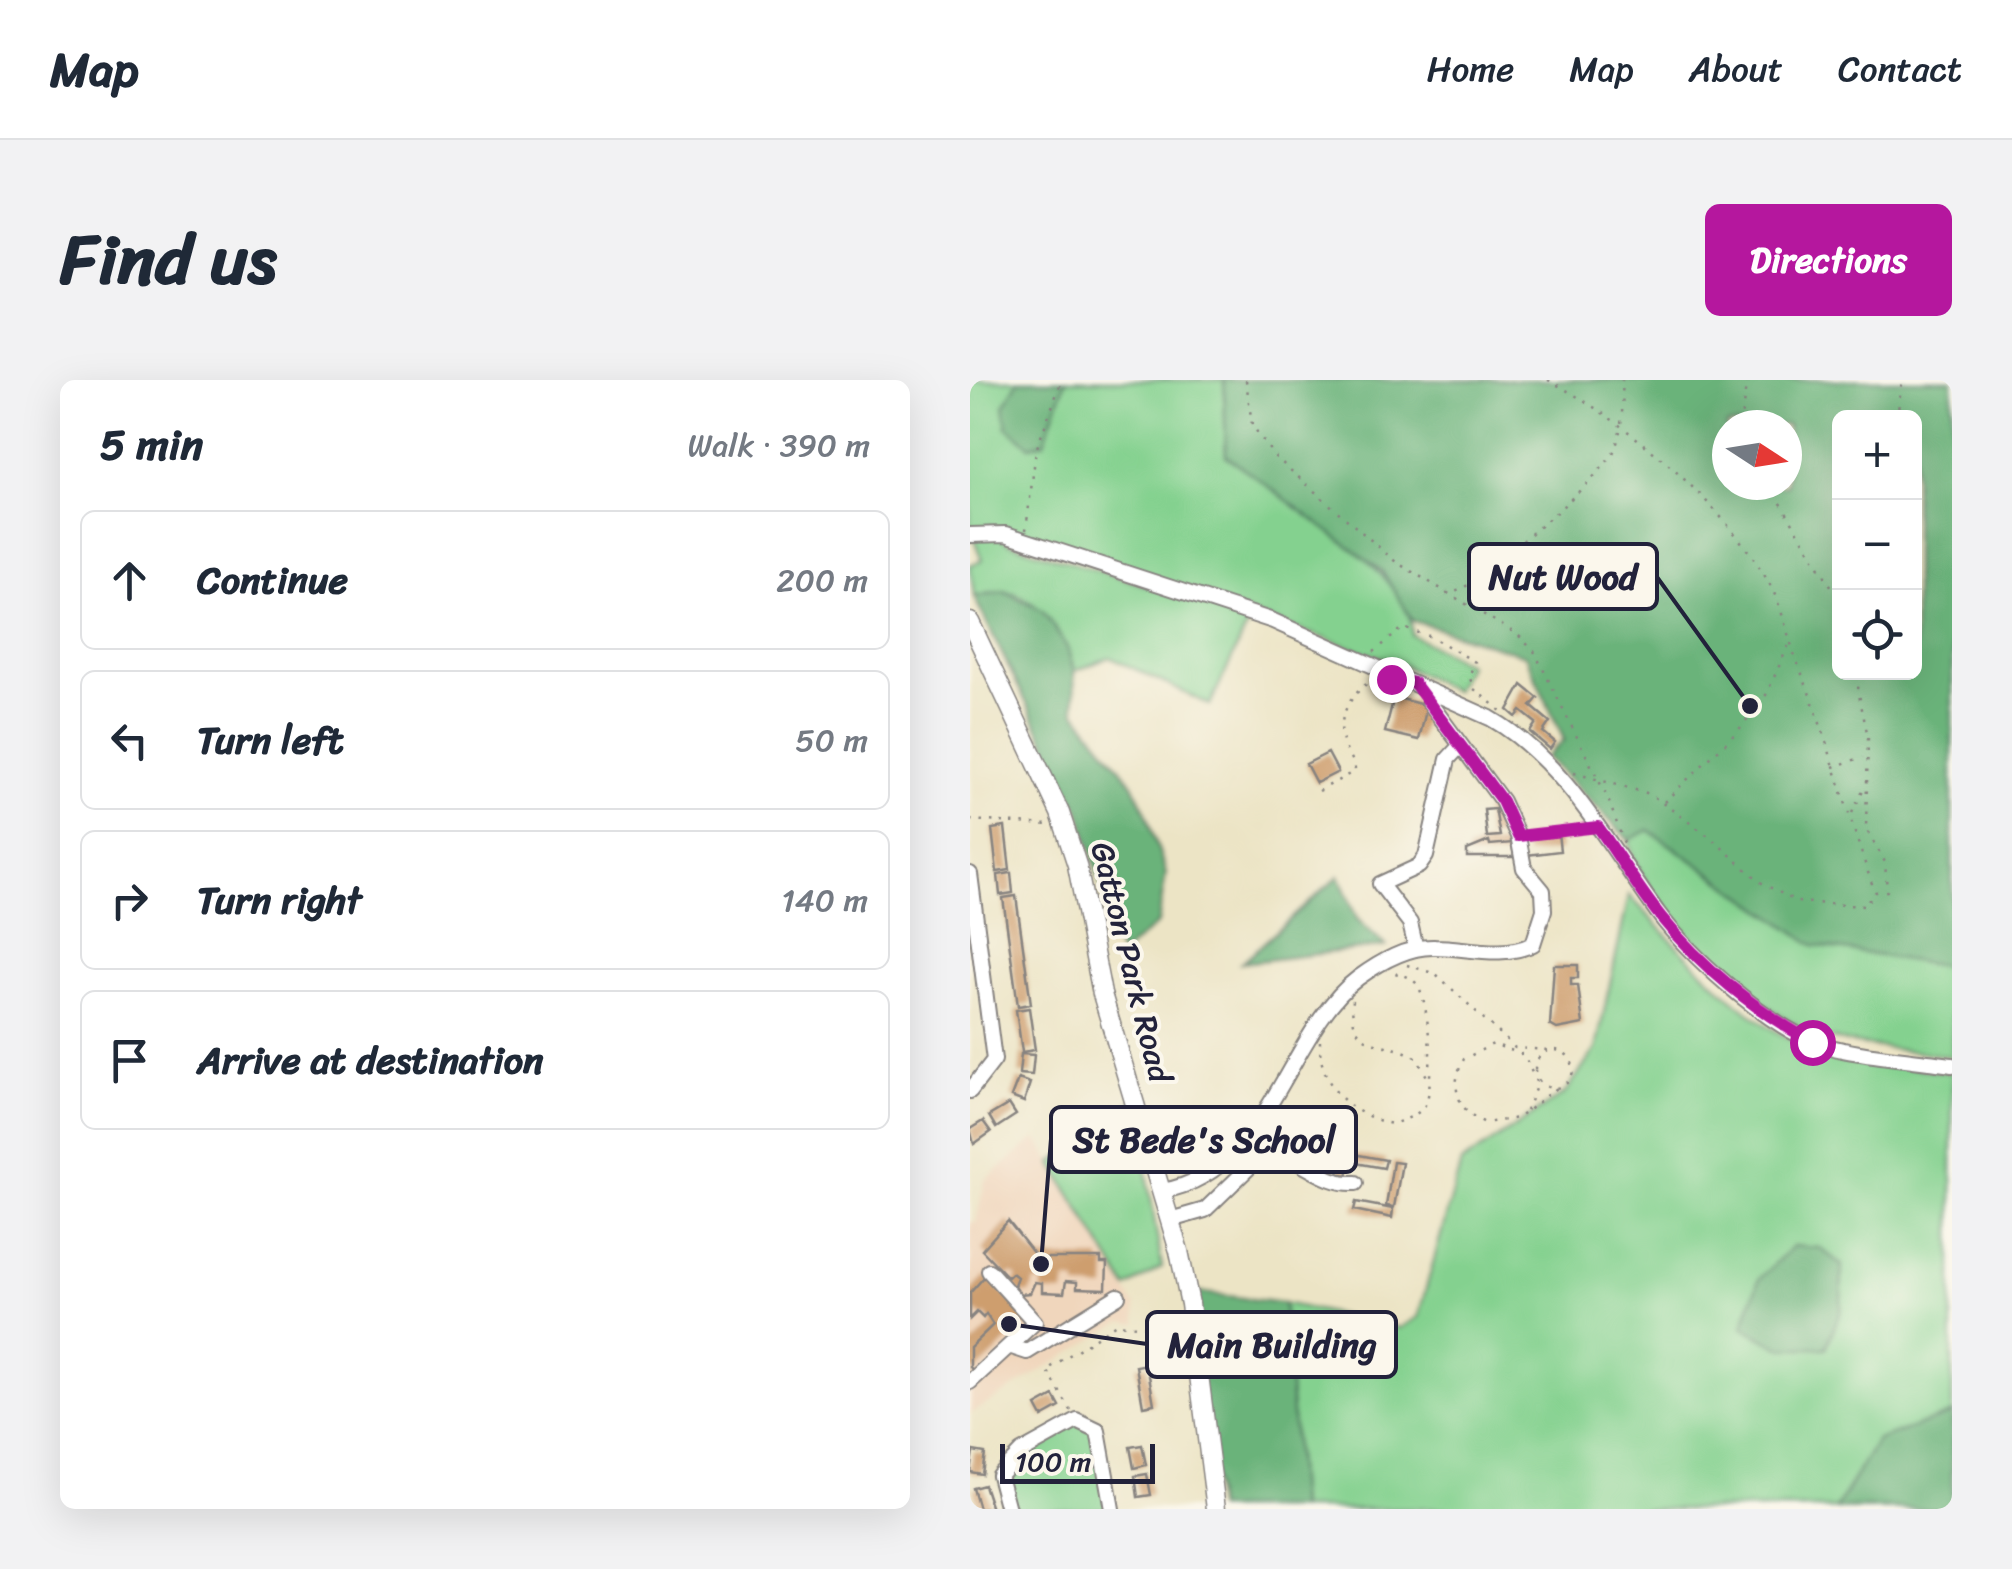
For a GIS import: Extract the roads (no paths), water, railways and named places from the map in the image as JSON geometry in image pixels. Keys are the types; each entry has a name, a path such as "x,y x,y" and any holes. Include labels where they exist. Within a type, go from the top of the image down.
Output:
{"main road":[{"name":"Gatton Park Road","path":"970,622 1064,826 1077,865 1102,994 1170,1220 1193,1332 1216,1509"}],"street":[{"path":"970,535 994,532 1273,621 1365,659 1501,724 1547,765 1598,827 1660,915 1693,952 1780,1024 1812,1042 1952,1065"},
{"path":"1162,1190 1177,1188 1240,1144 1278,1095 1333,1002 1357,979 1416,949 1483,952 1532,944 1544,910 1542,891 1524,868 1518,836 1502,801 1429,702"},
{"path":"1416,949 1410,923 1380,884 1419,866 1426,856 1448,758 1460,746"},
{"path":"970,874 994,1060 970,1091"},
{"path":"1170,1220 1205,1210 1266,1151 1280,1152 1337,1184 1356,1182"},
{"path":"970,1382 1035,1322 989,1270"},
{"path":"1012,1347 1027,1352 1118,1296"},
{"path":"1008,1509 999,1475 1007,1462 1077,1422 1098,1431 1112,1509"}],"place":[{"name":"Nut Wood","path":"1750,706"},
{"name":"St Bede's School","path":"1041,1264"},
{"name":"Main Building","path":"1009,1324"}]}
